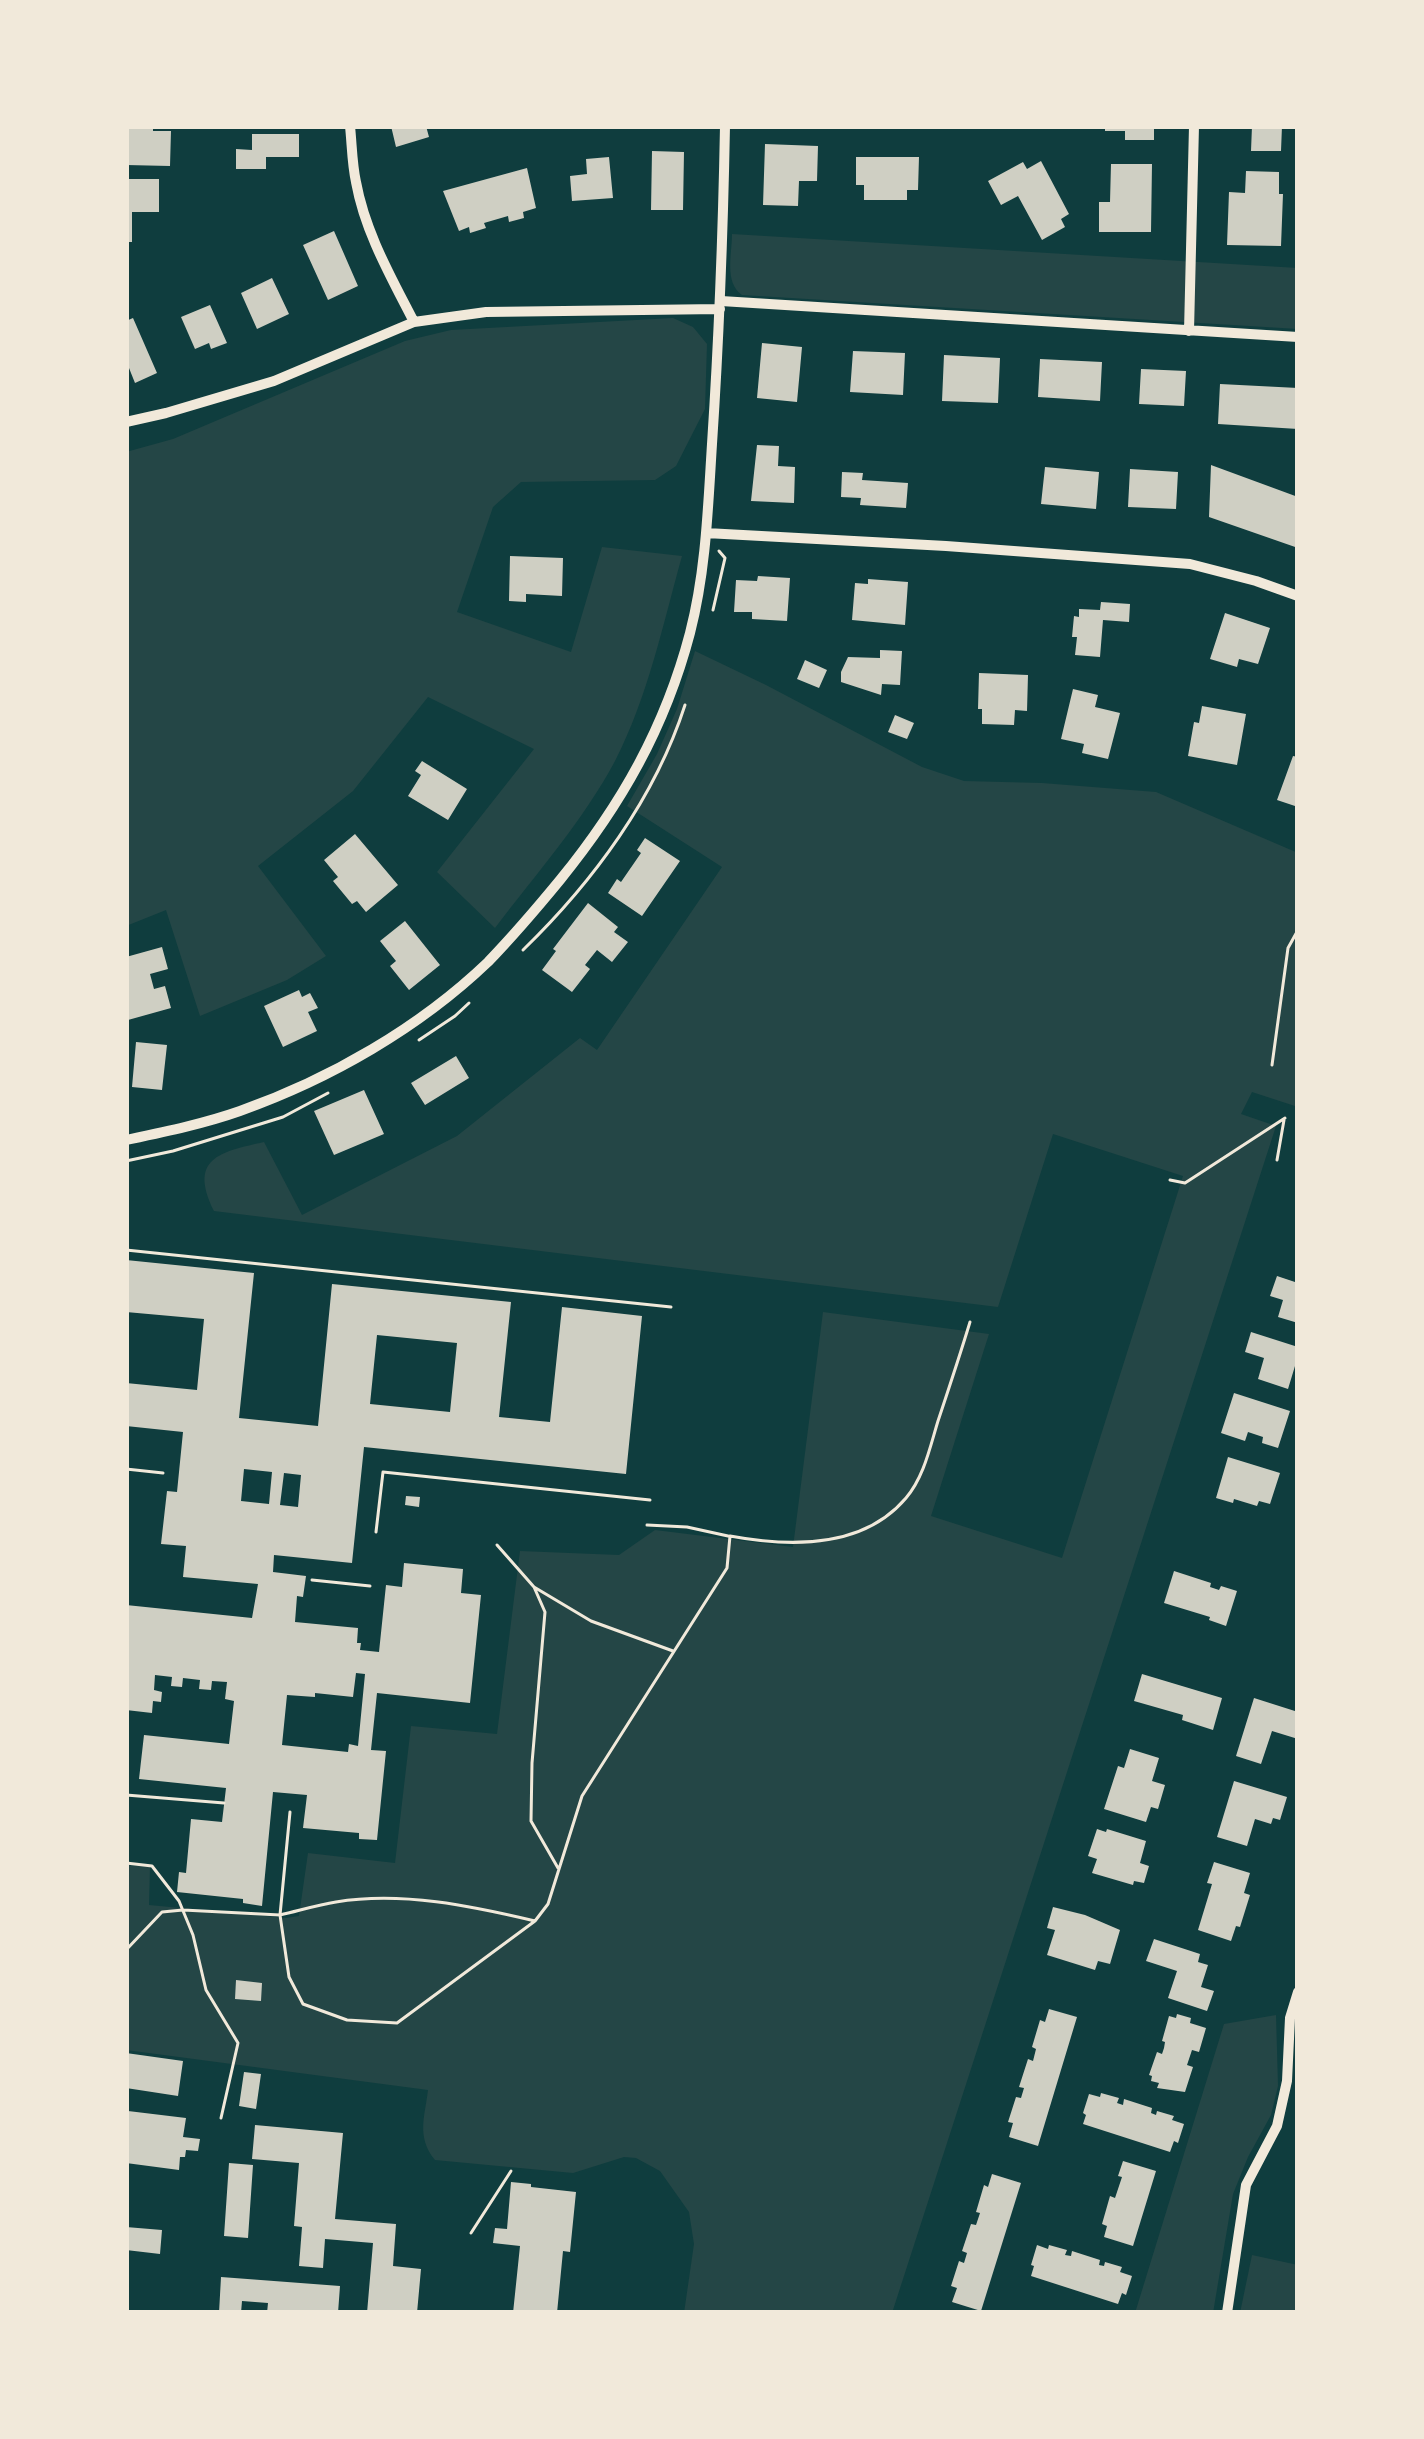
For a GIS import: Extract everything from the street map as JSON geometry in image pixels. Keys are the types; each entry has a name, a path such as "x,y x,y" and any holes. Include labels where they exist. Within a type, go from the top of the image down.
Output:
{"street":[{"path":"350,126 364,216 414,322"},
{"path":"126,1140 239,1112 294,1089 433,1009 488,962 593,839 622,796 647,751 689,634 700,586 721,305 725,126"},
{"path":"1189,331 1194,126"},
{"path":"126,422 274,381 414,322 486,312 721,305 1298,338"},
{"path":"706,533 1190,564 1298,596"},
{"path":"1226,2313 1246,2185 1277,2126 1290,2018 1298,1992"}],"path":[{"path":"706,533 725,558 712,616"},
{"path":"519,954 593,873 645,796 676,735 688,695"},
{"path":"1272,1065 1288,948 1298,930"},
{"path":"408,1047 471,1000"},
{"path":"126,1161 283,1117 333,1090"},
{"path":"1170,1180 1185,1183 1285,1118 1277,1160"},
{"path":"126,1250 671,1307"},
{"path":"647,1525 790,1544 857,1533 888,1515 904,1500 923,1467 970,1322"},
{"path":"126,1469 163,1473"},
{"path":"376,1532 383,1472 650,1500"},
{"path":"290,1812 280,1915 289,1977 303,2004 347,2020 397,2023 535,1921 548,1904 582,1796 727,1568 730,1536"},
{"path":"497,1545 534,1587 545,1612 530,1821 559,1870"},
{"path":"312,1580 370,1586"},
{"path":"534,1587 591,1621 675,1652"},
{"path":"126,1795 224,1803"},
{"path":"126,1863 152,1866 179,1901 194,1935 206,1990 238,2043 221,2118"},
{"path":"126,1950 162,1912 183,1910 280,1915 339,1901 406,1900 472,1906 535,1921"},
{"path":"471,2233 512,2171"}],"shaded area":[{"path":"732,234 1298,268 1298,329 742,295 731,276"},
{"path":"673,318 693,327 707,344 705,409 676,466 655,480 521,482 493,507 457,612 571,652 602,547 682,556 637,712 589,805 495,928 437,872 534,749 428,697 353,791 258,866 326,956 287,980 200,1016 166,910 126,926 126,452 173,439 405,341 451,330"},
{"path":"695,651 922,767 964,781 1156,792 1298,853 1298,1107 1252,1092 1241,1114 1276,1126 892,2313 684,2313 694,2244 689,2212 660,2171 636,2158 624,2157 573,2173 435,2160 424,2135 428,2090 126,2050 126,1865 150,1867 149,1905 286,1918 299,1916 308,1853 395,1863 411,1726 497,1734 520,1551 619,1555 655,1530 793,1547 823,1312 989,1334 931,1516 1062,1558 1183,1176 1053,1134 998,1307 214,1211 205,1179 213,1160 222,1154 264,1142 302,1215 457,1136 580,1038 597,1050 722,867 627,806 677,709"},
{"path":"1276,2015 1278,2086 1271,2115 1233,2194 1213,2313 1135,2313 1224,2024"},
{"path":"1252,2255 1298,2265 1298,2313 1240,2313"}],"building":[{"path":"126,126 171,131 170,166 126,165"},
{"path":"391,126 426,126 429,137 396,147"},
{"path":"1105,126 1154,126 1154,140 1125,140 1125,131 1105,131"},
{"path":"1252,126 1282,126 1281,151 1251,151"},
{"path":"252,134 299,134 299,157 266,157 266,169 236,169 236,149 252,150"},
{"path":"765,144 818,146 817,181 799,181 798,206 763,205"},
{"path":"652,151 684,152 683,210 651,210"},
{"path":"609,157 613,198 572,201 570,176 587,174 586,159"},
{"path":"856,157 919,157 918,190 907,190 907,200 864,200 864,185 856,185"},
{"path":"1041,161 1069,214 1061,219 1065,227 1042,240 1018,196 1001,205 988,181 1023,162 1027,169"},
{"path":"1111,164 1152,164 1151,232 1099,232 1099,202 1110,202"},
{"path":"527,168 536,208 523,212 524,218 509,222 508,216 470,233 469,227 459,231 443,191"},
{"path":"1246,171 1279,172 1281,246 1227,245 1229,192 1245,193"},
{"path":"126,179 159,179 159,212 132,212 132,242 126,242"},
{"path":"334,231 358,286 328,300 303,245"},
{"path":"272,278 289,314 257,329 241,293"},
{"path":"210,305 227,343 195,349 181,317"},
{"path":"133,318 157,373 135,383 126,369 126,321"},
{"path":"762,343 802,347 797,402 757,398"},
{"path":"853,351 905,353 903,395 850,392"},
{"path":"944,355 1000,358 998,403 942,401"},
{"path":"1040,359 1102,362 1100,401 1038,397"},
{"path":"1141,369 1186,371 1184,406 1139,404"},
{"path":"1220,384 1298,388 1298,429 1218,424"},
{"path":"757,445 779,446 778,466 795,467 794,503 751,501"},
{"path":"1211,465 1298,497 1298,548 1209,517"},
{"path":"1045,467 1099,472 1096,509 1041,504"},
{"path":"1130,469 1178,472 1176,509 1128,507"},
{"path":"842,472 863,473 862,480 908,483 906,508 860,505 861,498 841,497"},
{"path":"510,556 563,558 562,596 526,594 526,602 509,601"},
{"path":"758,576 790,578 787,621 752,619 752,612 734,612 736,580 757,581"},
{"path":"868,579 908,582 905,625 852,620 855,583 868,584"},
{"path":"1101,602 1130,604 1129,622 1103,620 1100,657 1075,655 1074,616 1079,617 1079,609 1100,610"},
{"path":"1225,613 1270,628 1258,664 1239,659 1237,667 1210,659"},
{"path":"880,650 902,651 900,685 882,684 881,695 841,682 848,657 880,658"},
{"path":"805,660 827,670 819,688 797,679"},
{"path":"979,673 1028,675 1027,711 1015,710 1014,725 982,724"},
{"path":"1073,689 1098,695 1095,707 1120,713 1108,759 1082,753 1084,744 1061,739"},
{"path":"1202,706 1246,714 1237,765 1188,756"},
{"path":"895,715 914,723 907,739 888,732"},
{"path":"1293,756 1298,757 1298,807 1277,800"},
{"path":"422,761 467,789 448,820 408,796 421,775 415,771"},
{"path":"355,834 398,885 366,912 357,901 352,904 333,881 338,877 324,860"},
{"path":"645,838 680,861 642,916 608,893 641,853 637,850"},
{"path":"588,903 618,927 614,932 628,942 612,962 597,950 585,965 590,969 572,992 542,970"},
{"path":"405,921 440,965 409,990 390,966 396,961 380,941"},
{"path":"162,947 168,969 150,974 154,989 165,986 171,1008 128,1020 126,957"},
{"path":"299,990 302,997 310,993 318,1008 308,1012 317,1031 283,1047 264,1006"},
{"path":"136,1042 167,1045 162,1090 132,1087"},
{"path":"456,1056 469,1078 425,1105 411,1083"},
{"path":"364,1090 384,1134 334,1155 314,1111"},
{"path":"126,1260 254,1273 239,1418 318,1426 332,1284 511,1302 499,1417 550,1422 562,1307 642,1316 626,1474 364,1447 352,1563 274,1555 273,1572 306,1576 303,1597 297,1596 295,1622 358,1628 360,1650 379,1652 386,1585 402,1587 404,1563 463,1569 461,1593 481,1595 470,1703 377,1693 371,1750 386,1751 377,1840 359,1839 359,1833 303,1828 307,1795 273,1792 262,1906 243,1903 243,1899 177,1892 179,1872 186,1873 191,1819 222,1822 226,1788 139,1779 144,1735 229,1744 234,1701 225,1699 227,1682 212,1681 211,1690 199,1689 200,1680 183,1678 182,1687 171,1686 172,1677 155,1675 154,1690 162,1692 161,1702 153,1701 152,1713 126,1710 126,1605 252,1618 258,1584 183,1577 186,1546 161,1544 167,1491 177,1492 183,1432 126,1426 126,1383 197,1390 204,1319 126,1312","holes":["377,1335 457,1343 450,1412 370,1404","244,1469 272,1472 269,1504 241,1501","284,1473 301,1475 298,1507 280,1505","356,1673 365,1674 358,1746 349,1744 348,1752 282,1745 287,1695 353,1697"]},
{"path":"1277,1276 1298,1283 1298,1323 1278,1317 1283,1300 1270,1296"},
{"path":"1251,1332 1298,1347 1298,1366 1288,1389 1258,1379 1264,1358 1245,1352"},
{"path":"1234,1393 1290,1411 1278,1448 1248,1432 1245,1441 1221,1433"},
{"path":"1228,1457 1280,1473 1270,1504 1216,1498"},
{"path":"406,1496 420,1497 419,1507 405,1505"},
{"path":"1174,1571 1219,1590 1221,1586 1237,1591 1226,1626 1164,1603"},
{"path":"1142,1674 1222,1698 1213,1730 1182,1720 1183,1715 1134,1701"},
{"path":"1254,1698 1298,1712 1298,1739 1272,1731 1261,1764 1236,1756"},
{"path":"1130,1749 1159,1758 1152,1781 1165,1785 1158,1809 1151,1807 1146,1822 1104,1809 1118,1766 1124,1768"},
{"path":"1234,1781 1287,1797 1280,1820 1273,1818 1271,1824 1255,1819 1247,1846 1217,1837"},
{"path":"1097,1829 1146,1841 1140,1863 1149,1866 1144,1883 1134,1881 1133,1885 1092,1873 1097,1859 1088,1856"},
{"path":"1214,1862 1250,1873 1244,1893 1250,1895 1231,1941 1198,1930"},
{"path":"1053,1907 1120,1930 1110,1964 1098,1961 1095,1970 1047,1955 1055,1930 1047,1928"},
{"path":"1154,1939 1200,1954 1198,1962 1208,1965 1201,1987 1214,1991 1207,2011 1168,1998 1177,1971 1146,1961"},
{"path":"236,1980 262,1983 261,2001 235,1999"},
{"path":"1049,2009 1077,2017 1038,2146 1009,2137 1013,2123 1008,2122 1016,2097 1021,2098 1024,2088 1019,2087 1028,2059 1033,2061 1040,2020 1045,2022"},
{"path":"1177,2014 1206,2028 1199,2052 1192,2050 1187,2065 1193,2067 1185,2092 1157,2088 1159,2083 1149,2075 1157,2052 1162,2054 1169,2016 1176,2018"},
{"path":"126,2053 183,2061 178,2096 126,2088"},
{"path":"244,2072 261,2074 256,2109 239,2106"},
{"path":"1101,2093 1119,2098 1117,2103 1123,2105 1124,2099 1152,2108 1156,2115 1157,2111 1174,2116 1172,2120 1184,2124 1178,2143 1174,2141 1170,2152 1083,2124 1089,2094 1100,2097"},
{"path":"128,2111 186,2118 183,2137 200,2139 198,2151 186,2150 179,2170 126,2163"},
{"path":"255,2125 343,2133 335,2219 396,2224 393,2266 421,2269 417,2313 367,2313 373,2243 325,2239 323,2268 299,2266 302,2227 294,2226 299,2163 252,2159"},
{"path":"1123,2161 1156,2171 1133,2246 1104,2237 1107,2226 1102,2224 1110,2196 1115,2198 1122,2177 1118,2176"},
{"path":"229,2163 253,2165 248,2238 224,2236"},
{"path":"992,2174 1021,2183 981,2311 952,2302 957,2288 951,2286 959,2261 964,2263 967,2253 962,2251 971,2224 976,2225 984,2185 988,2187"},
{"path":"511,2182 576,2192 570,2252 563,2251 557,2313 513,2313 520,2246 493,2243 495,2228 507,2229"},
{"path":"126,2227 162,2230 160,2254 126,2250"},
{"path":"1037,2245 1100,2260 1099,2265 1122,2267 1120,2272 1132,2276 1126,2295 1122,2293 1118,2304 1031,2276"},
{"path":"221,2277 340,2286 338,2313 267,2313 268,2303 242,2301 241,2313 219,2313"}]}
